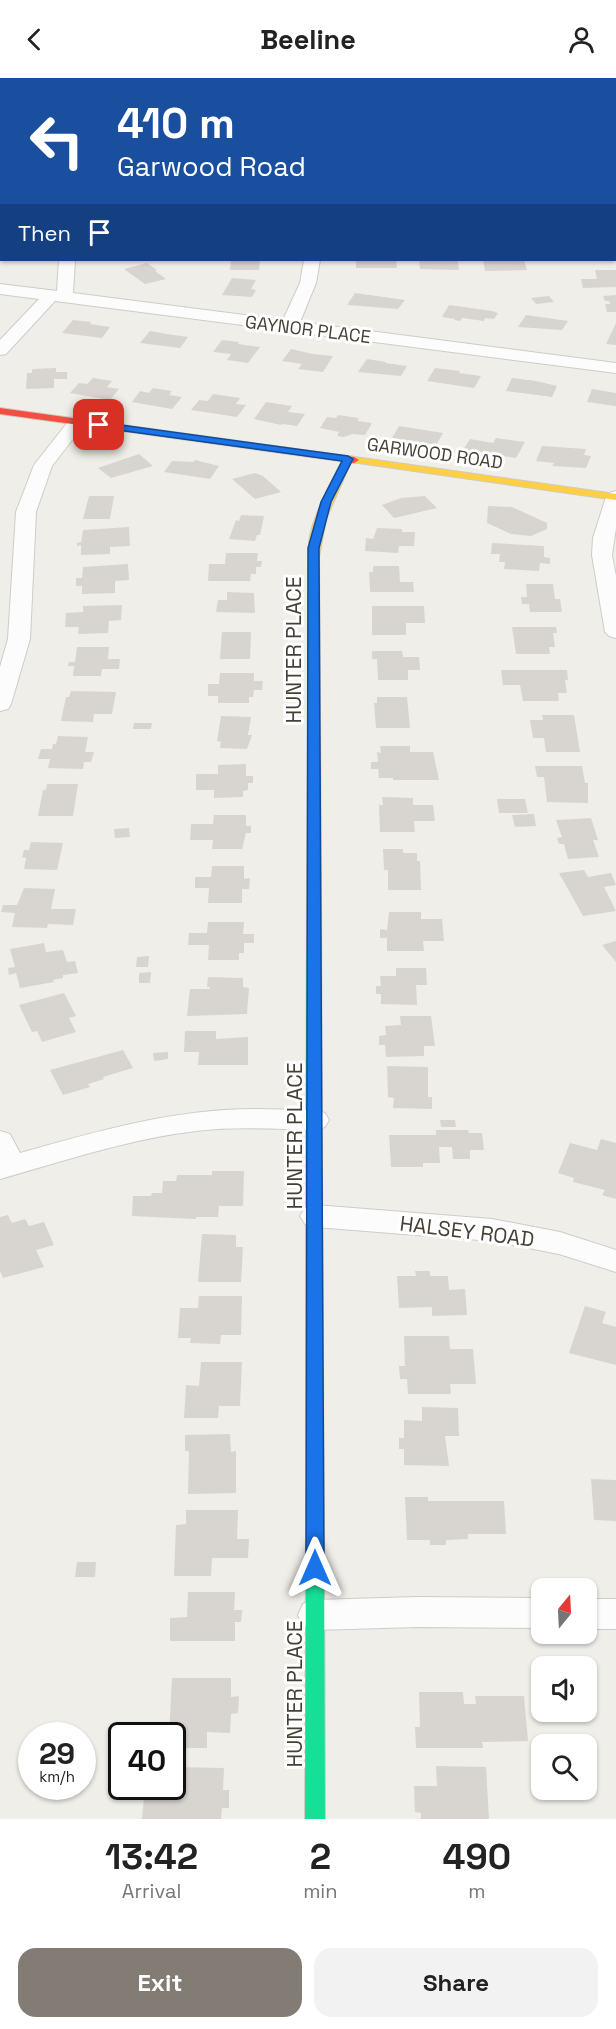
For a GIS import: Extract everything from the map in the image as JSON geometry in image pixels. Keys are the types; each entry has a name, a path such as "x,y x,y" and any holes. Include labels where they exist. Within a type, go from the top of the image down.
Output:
{"street":[{"path":"1,349 59,296 68,261"},
{"path":"289,327 308,283 312,261"},
{"name":"GAYNOR PLACE","path":"0,289 616,368"},
{"name":"GARWOOD ROAD","path":"0,411 616,497"},
{"path":"0,704 19,639 10,617 26,512 43,465 76,422"},
{"name":"HUNTER PLACE","path":"315,1819 314,548 326,502 348,459"},
{"path":"616,497 603,538 602,555 616,632"},
{"path":"4,1159 144,1129 197,1121 315,1120"},
{"name":"HALSEY ROAD","path":"315,1216 492,1230 560,1244 616,1261"},
{"path":"315,1615 418,1612 531,1613"},
{"path":"597,1614 616,1614"}],"building":[{"path":"231,261 260,261 259,270 230,270"},
{"path":"356,261 396,261 397,268 356,268"},
{"path":"419,261 458,261 459,270 420,269"},
{"path":"483,261 524,261 527,270 485,271"},
{"path":"147,263 166,279 145,284 124,269"},
{"path":"595,270 616,270 616,287 583,288 581,279 597,279"},
{"path":"232,278 256,280 251,289 256,290 252,297 222,295"},
{"path":"355,293 405,300 398,309 347,305"},
{"path":"616,295 616,312 607,312 605,304 610,304 603,296"},
{"path":"549,296 554,302 536,304 531,298"},
{"path":"449,305 498,313 494,319 485,318 484,321 462,318 460,321 442,317"},
{"path":"526,315 568,321 562,330 518,327"},
{"path":"73,320 110,327 102,338 62,333"},
{"path":"616,323 616,345 606,344"},
{"path":"150,331 188,337 180,348 140,343"},
{"path":"222,340 260,347 248,363 227,360 231,354 213,352"},
{"path":"291,349 333,356 323,372 298,369 302,364 282,361"},
{"path":"367,359 407,366 401,376 358,372"},
{"path":"56,368 56,372 67,372 67,379 54,379 54,388 26,389 27,373 32,373 32,369"},
{"path":"435,368 481,376 474,388 427,381"},
{"path":"93,378 112,381 107,387 119,389 110,400 70,393 79,383 87,384"},
{"path":"512,378 557,386 552,397 506,391"},
{"path":"153,388 172,391 169,395 182,397 172,409 132,402 140,391 149,393"},
{"path":"592,389 616,393 616,406 587,402"},
{"path":"213,394 240,398 236,404 246,405 237,417 191,410 199,400 208,401"},
{"path":"266,402 292,406 288,412 305,414 297,426 254,419"},
{"path":"338,415 359,418 358,421 372,423 365,435 337,436 339,432 320,428 327,417 336,418"},
{"path":"399,426 443,433 436,445 426,443 424,446 391,440"},
{"path":"496,438 525,442 516,458 463,450 470,439 493,443"},
{"path":"542,446 586,449 584,455 591,456 586,468 552,466 554,463 536,461"},
{"path":"139,454 153,466 111,478 98,468"},
{"path":"195,460 219,466 210,479 164,472 172,461 193,462"},
{"path":"255,473 263,476 281,492 255,499 232,479"},
{"path":"89,496 114,496 110,519 83,519"},
{"path":"425,496 437,508 394,518 382,505 401,498"},
{"path":"488,506 512,507 547,523 547,529 531,536 511,534 487,523"},
{"path":"241,515 264,516 260,535 257,535 255,541 229,539 236,520 239,521"},
{"path":"129,527 130,546 110,547 110,554 81,555 81,545 77,546 77,543 81,542 83,530"},
{"path":"377,528 415,532 414,546 399,546 398,553 365,551 366,538 373,539"},
{"path":"492,543 544,546 544,557 550,558 550,564 540,563 539,571 504,569 505,562 499,562 500,554 491,554"},
{"path":"226,553 258,553 257,561 262,561 261,567 256,567 256,574 251,574 250,581 208,581 209,564 225,564"},
{"path":"128,564 129,580 115,581 115,593 82,594 82,586 76,586 76,578 82,578 83,567"},
{"path":"373,566 399,566 400,582 413,582 414,592 370,592 369,572 373,572"},
{"path":"526,584 553,584 555,599 560,599 562,612 530,612 529,604 522,604 521,597 527,597"},
{"path":"227,592 254,593 255,613 216,612 218,600 227,600"},
{"path":"122,605 121,620 109,621 108,633 78,634 79,627 65,627 66,613 83,612 83,606"},
{"path":"372,606 424,606 425,623 406,623 406,635 372,635"},
{"path":"512,627 556,627 557,633 553,633 555,647 549,647 550,654 516,654"},
{"path":"222,632 251,632 250,659 220,659"},
{"path":"77,647 109,647 108,659 120,659 119,669 102,669 101,676 73,676 74,666 68,666 69,662 75,662"},
{"path":"372,651 402,651 403,657 419,657 420,670 408,670 408,680 378,680 377,659 372,659"},
{"path":"501,670 567,670 568,680 565,680 567,693 558,693 559,701 523,701 520,685 503,685"},
{"path":"220,673 254,673 254,681 263,681 262,690 254,690 253,697 249,697 249,703 218,703 218,696 208,696 208,684 219,684"},
{"path":"71,691 116,692 112,714 94,714 93,722 61,721 66,697 69,697"},
{"path":"377,697 407,697 410,728 376,728 374,703 377,703"},
{"path":"542,715 574,715 580,752 546,752 544,738 533,738 530,720 543,720"},
{"path":"221,716 251,717 248,735 252,735 247,749 220,748 221,742 217,741"},
{"path":"134,723 152,723 151,729 133,729"},
{"path":"58,736 88,737 85,752 94,752 91,762 84,762 83,769 48,768 50,759 38,759 41,749 52,749"},
{"path":"380,746 410,746 410,752 433,752 439,780 379,778 378,769 371,769 371,762 378,762 377,752 381,753"},
{"path":"246,764 246,776 253,776 253,783 248,783 248,790 243,791 243,797 214,798 214,790 196,790 196,774 218,774 218,765"},
{"path":"535,766 582,766 585,783 588,783 588,803 547,802 544,777 537,777"},
{"path":"47,784 78,784 73,816 38,816 43,790 46,790"},
{"path":"382,797 413,798 413,805 433,805 435,821 414,821 415,832 380,832 379,805 383,805"},
{"path":"497,799 525,799 528,813 499,813"},
{"path":"534,814 536,826 515,827 512,815"},
{"path":"214,815 246,815 246,826 251,826 251,833 246,833 242,849 212,849 213,840 190,840 191,824 213,824"},
{"path":"591,818 598,840 593,840 599,857 568,859 564,844 559,844 557,838 562,837 556,820"},
{"path":"129,828 130,837 115,838 114,829"},
{"path":"31,842 63,843 57,870 24,869 26,858 22,857 24,850 29,850"},
{"path":"383,849 403,849 403,853 417,853 417,861 420,861 421,890 388,890 388,870 384,870"},
{"path":"212,866 244,866 244,879 250,878 249,889 242,889 242,903 208,903 209,888 195,888 195,877 211,877"},
{"path":"584,870 588,877 611,873 616,885 604,887 616,911 583,916 559,873"},
{"path":"24,888 55,889 51,909 76,909 73,925 48,924 47,928 12,927 15,913 1,912 3,905 17,905"},
{"path":"389,912 421,912 421,919 442,919 444,941 423,941 424,951 387,951 387,938 380,938 380,929 387,930"},
{"path":"208,922 244,922 243,934 254,934 254,943 244,943 244,953 239,953 239,960 208,960 209,945 188,945 189,933 207,933"},
{"path":"616,941 616,962 602,945"},
{"path":"44,943 46,952 63,950 67,962 75,961 78,973 63,975 63,978 53,980 54,982 20,988 16,973 9,975 8,968 15,967 10,949"},
{"path":"149,956 148,967 136,967 137,957"},
{"path":"396,968 426,968 427,985 416,985 417,1005 381,1004 381,994 376,994 376,986 381,986 380,976 396,976"},
{"path":"151,972 150,983 139,983 139,973"},
{"path":"208,977 243,978 243,987 249,988 247,1014 187,1016 190,989 210,989 207,987"},
{"path":"64,993 76,1016 69,1018 76,1032 42,1042 37,1031 32,1032 19,1005"},
{"path":"400,1016 431,1016 435,1046 424,1046 424,1056 386,1057 385,1045 379,1045 379,1036 386,1035 385,1026 401,1025"},
{"path":"185,1031 216,1031 216,1039 248,1037 248,1065 198,1065 199,1052 184,1052"},
{"path":"123,1050 133,1068 103,1077 104,1079 88,1084 90,1087 63,1095 50,1070"},
{"path":"168,1052 168,1059 154,1061 153,1053"},
{"path":"387,1066 428,1067 428,1097 432,1097 432,1109 393,1108 394,1098 388,1097"},
{"path":"440,1120 455,1120 456,1127 441,1127"},
{"path":"436,1130 468,1130 469,1133 482,1133 484,1150 470,1150 470,1159 453,1159 452,1147 439,1147 440,1163 423,1163 423,1167 391,1167 389,1135 436,1135"},
{"path":"601,1139 616,1143 616,1199 602,1195 605,1190 573,1182 574,1178 558,1173 570,1143 597,1150"},
{"path":"212,1171 244,1171 243,1206 219,1206 218,1217 196,1217 196,1219 132,1216 133,1196 151,1196 152,1193 162,1193 163,1181 176,1181 177,1175 212,1175"},
{"path":"8,1215 12,1223 25,1219 29,1226 44,1222 54,1245 36,1250 44,1267 3,1278 0,1271 0,1217"},
{"path":"202,1234 236,1235 236,1247 243,1247 241,1282 198,1282"},
{"path":"415,1271 430,1271 430,1276 448,1276 449,1290 465,1289 467,1315 432,1316 432,1307 399,1308 397,1276 416,1276"},
{"path":"199,1296 242,1296 241,1335 221,1335 220,1344 190,1343 191,1338 178,1338 180,1308 198,1308"},
{"path":"585,1306 606,1312 602,1323 616,1327 616,1365 569,1353"},
{"path":"404,1336 449,1336 450,1349 473,1349 476,1384 450,1384 451,1394 408,1394 407,1379 400,1379 399,1366 405,1366"},
{"path":"201,1362 242,1362 240,1406 219,1406 218,1418 184,1418 186,1385 199,1386"},
{"path":"422,1407 458,1408 459,1436 445,1436 449,1466 404,1465 404,1449 399,1449 399,1438 404,1438 404,1420 422,1421"},
{"path":"230,1434 231,1452 236,1451 236,1493 188,1494 189,1451 185,1451 185,1435"},
{"path":"591,1479 616,1480 616,1521 594,1520"},
{"path":"405,1497 428,1497 428,1501 504,1501 506,1534 468,1534 468,1539 446,1540 446,1545 430,1545 430,1540 407,1540"},
{"path":"186,1510 238,1510 237,1539 249,1539 248,1558 212,1558 211,1576 174,1576 176,1525 186,1524"},
{"path":"77,1562 96,1562 95,1577 75,1577"},
{"path":"188,1592 235,1592 234,1610 242,1610 241,1622 235,1622 235,1641 170,1641 170,1618 187,1617"},
{"path":"172,1678 231,1678 231,1697 239,1696 238,1713 231,1714 230,1733 207,1732 207,1748 186,1748 186,1722 170,1722"},
{"path":"419,1692 463,1692 464,1704 476,1704 475,1696 524,1696 528,1741 482,1742 483,1748 416,1748 415,1727 420,1727"},
{"path":"436,1766 486,1767 489,1819 421,1819 421,1813 415,1812 414,1786 437,1786"},
{"path":"186,1767 224,1768 223,1790 229,1790 229,1808 222,1808 221,1819 142,1819 144,1800 186,1800"}],"traffic: fast":[{"path":"314,881 314,1172"},
{"path":"315,1540 315,1819"}],"traffic: slow":[{"path":"314,557 321,519 348,459"},
{"path":"354,460 616,497"},
{"path":"314,1172 315,1540"}],"traffic: jam":[{"path":"0,411 354,460"},
{"path":"314,557 314,881"}],"route":[{"path":"99,425 348,459 326,502 314,548 315,1568"}]}
